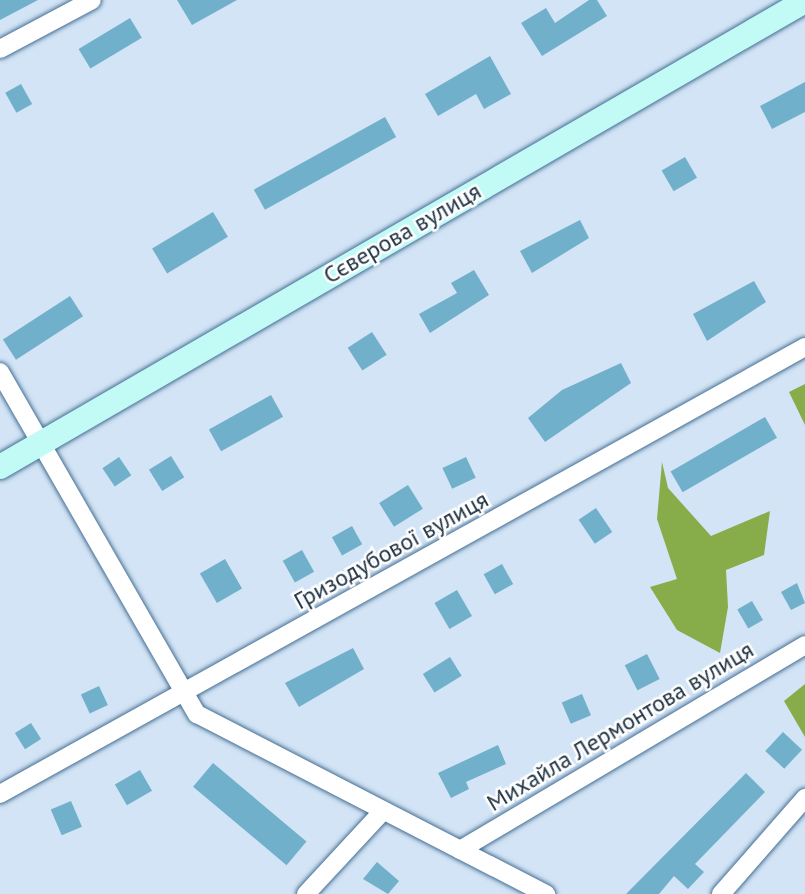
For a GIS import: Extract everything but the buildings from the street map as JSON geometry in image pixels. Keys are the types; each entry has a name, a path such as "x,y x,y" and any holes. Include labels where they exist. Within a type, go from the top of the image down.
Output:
{"main road":[{"name":"Сєверова вулиця","path":"0,467 805,1"}],"street":[{"path":"0,49 92,0"},
{"name":"Гризодубової вулиця","path":"0,794 805,347"},
{"path":"0,372 197,715 381,813 460,849 547,894"},
{"name":"Михайла Лермонтова вулиця","path":"460,849 805,645"},
{"path":"722,894 805,798"},
{"path":"306,894 381,813"}],"green space":[{"path":"805,384 805,425 789,392"},
{"path":"662,462 668,488 711,536 770,511 764,555 726,570 728,607 720,653 677,630 650,587 677,579 657,519"},
{"path":"805,684 805,737 784,701"}]}
